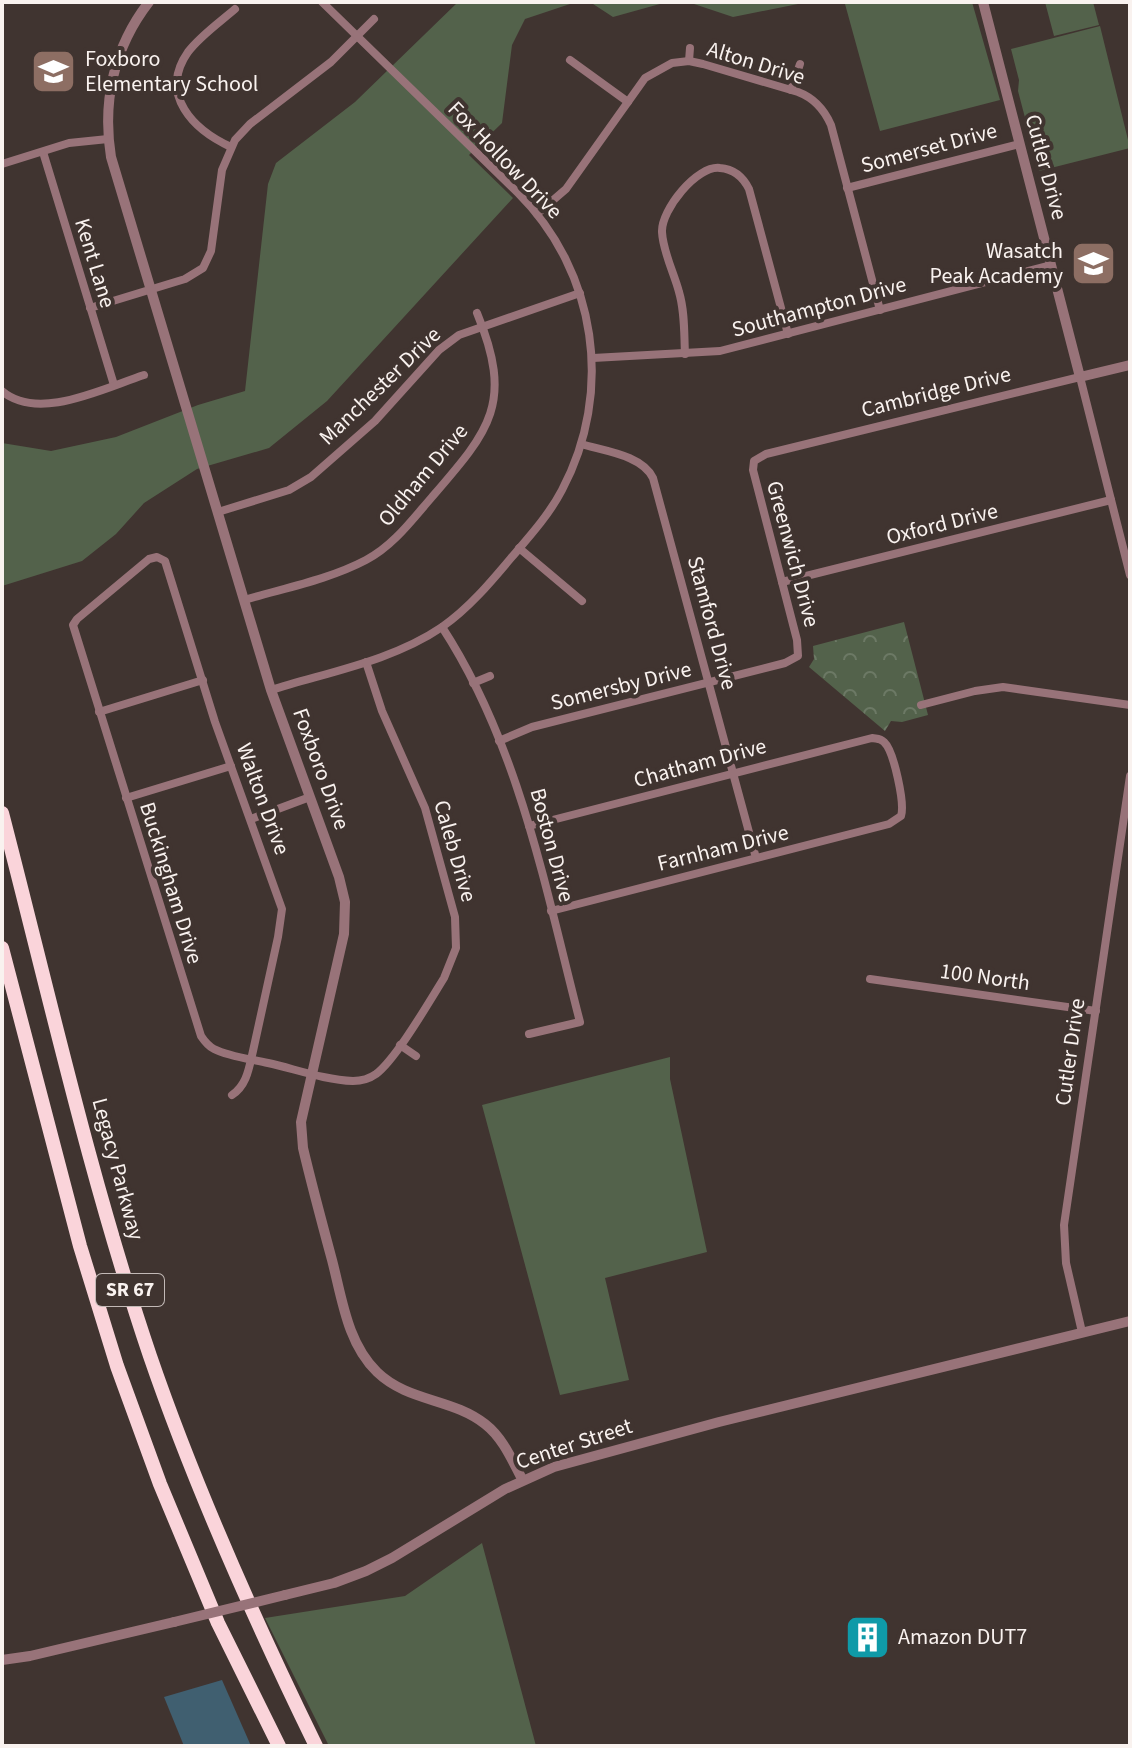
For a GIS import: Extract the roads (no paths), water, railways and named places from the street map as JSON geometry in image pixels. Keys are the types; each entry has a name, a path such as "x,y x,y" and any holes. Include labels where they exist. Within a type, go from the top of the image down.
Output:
{"highway":[{"name":"Legacy Parkway","path":"2,813 112,1234 150,1357 192,1471 250,1612 316,1746"},
{"name":"SR 67","path":"2,948 80,1246 117,1366 160,1484 218,1623 279,1746"}],"street":[{"name":"Foxboro Drive","path":"149,2 131,28 114,69 107,110 114,171 271,690 342,885 346,910 343,942 301,1122 302,1145 347,1320 356,1344 367,1361 393,1386 460,1409 486,1425 504,1445 522,1479"},
{"name":"Fox Hollow Drive","path":"271,690 405,647 442,627 477,597 560,494 581,444 591,399 593,358 580,293 562,252 537,214 322,2"},
{"name":"Cutler Drive","path":"983,2 1130,575"},
{"path":"231,147 206,134 189,118 180,98 178,83 187,54 235,9"},
{"path":"90,308 191,277 209,260 222,170 231,147 250,124 324,67 374,19"},
{"path":"689,61 690,48"},
{"path":"570,60 628,102"},
{"name":"Alton Drive","path":"537,214 566,189 652,73 672,63 689,61 791,90 809,97 822,109 829,120 880,310"},
{"path":"791,90 800,64"},
{"path":"2,164 69,143 108,139"},
{"name":"Somerset Drive","path":"847,188 1019,144"},
{"name":"Kent Lane","path":"43,152 114,385"},
{"path":"685,354 681,300 664,241 663,226 668,212 690,181 709,169 730,170 741,177 749,189 788,334"},
{"name":"Southampton Drive","path":"593,358 720,351 1051,265"},
{"name":"Manchester Drive","path":"218,512 281,493 304,482 375,421 444,345 482,325 580,293"},
{"path":"477,313 482,325"},
{"name":"Oldham Drive","path":"244,600 344,570 376,554 401,532 471,453 485,427 494,398 493,365 482,325"},
{"name":"Cambridge Drive","path":"754,461 766,454 1130,365"},
{"path":"2,391 19,402 43,406 144,375"},
{"name":"Stamford Drive","path":"581,444 638,462 651,472 756,858"},
{"name":"Greenwich Drive","path":"754,461 754,475 797,640 798,656"},
{"name":"Oxford Drive","path":"782,582 1111,500"},
{"path":"519,548 582,601"},
{"name":"Buckingham Drive","path":"160,557 149,559 73,625 198,1031 205,1042 215,1049 313,1073"},
{"name":"Walton Drive","path":"160,557 167,564 231,766 280,898 283,915 245,1081 232,1095"},
{"name":"Boston Drive","path":"442,627 459,653 516,778 580,1022 529,1034"},
{"name":"Somersby Drive","path":"499,741 529,728 785,663 798,656"},
{"name":"Caleb Drive","path":"313,1073 364,1080 380,1070 449,971 456,948 457,932 425,808 382,711 366,662"},
{"path":"473,683 490,676"},
{"path":"99,712 203,680"},
{"path":"921,705 1003,687 1130,705"},
{"name":"Chatham Drive","path":"529,826 868,739 880,740 890,751 903,802 901,816"},
{"path":"126,798 231,766"},
{"name":"Cutler Drive","path":"1082,1332 1066,1263 1064,1225 1130,776"},
{"path":"251,819 310,797"},
{"name":"Farnham Drive","path":"551,911 889,824 901,816"},
{"name":"100 North","path":"870,979 1096,1011"},
{"path":"400,1045 416,1056"},
{"name":"Center Street","path":"2,1660 30,1656 350,1578 381,1564 522,1479 569,1462 1130,1321"}],"water":[{"path":"222,1680 251,1746 184,1746 164,1697"}],"place":[{"name":"Foxboro Elementary School","path":"54,72"},
{"name":"Wasatch Peak Academy","path":"1094,264"},
{"name":"Amazon DUT7","path":"867,1637"}]}
